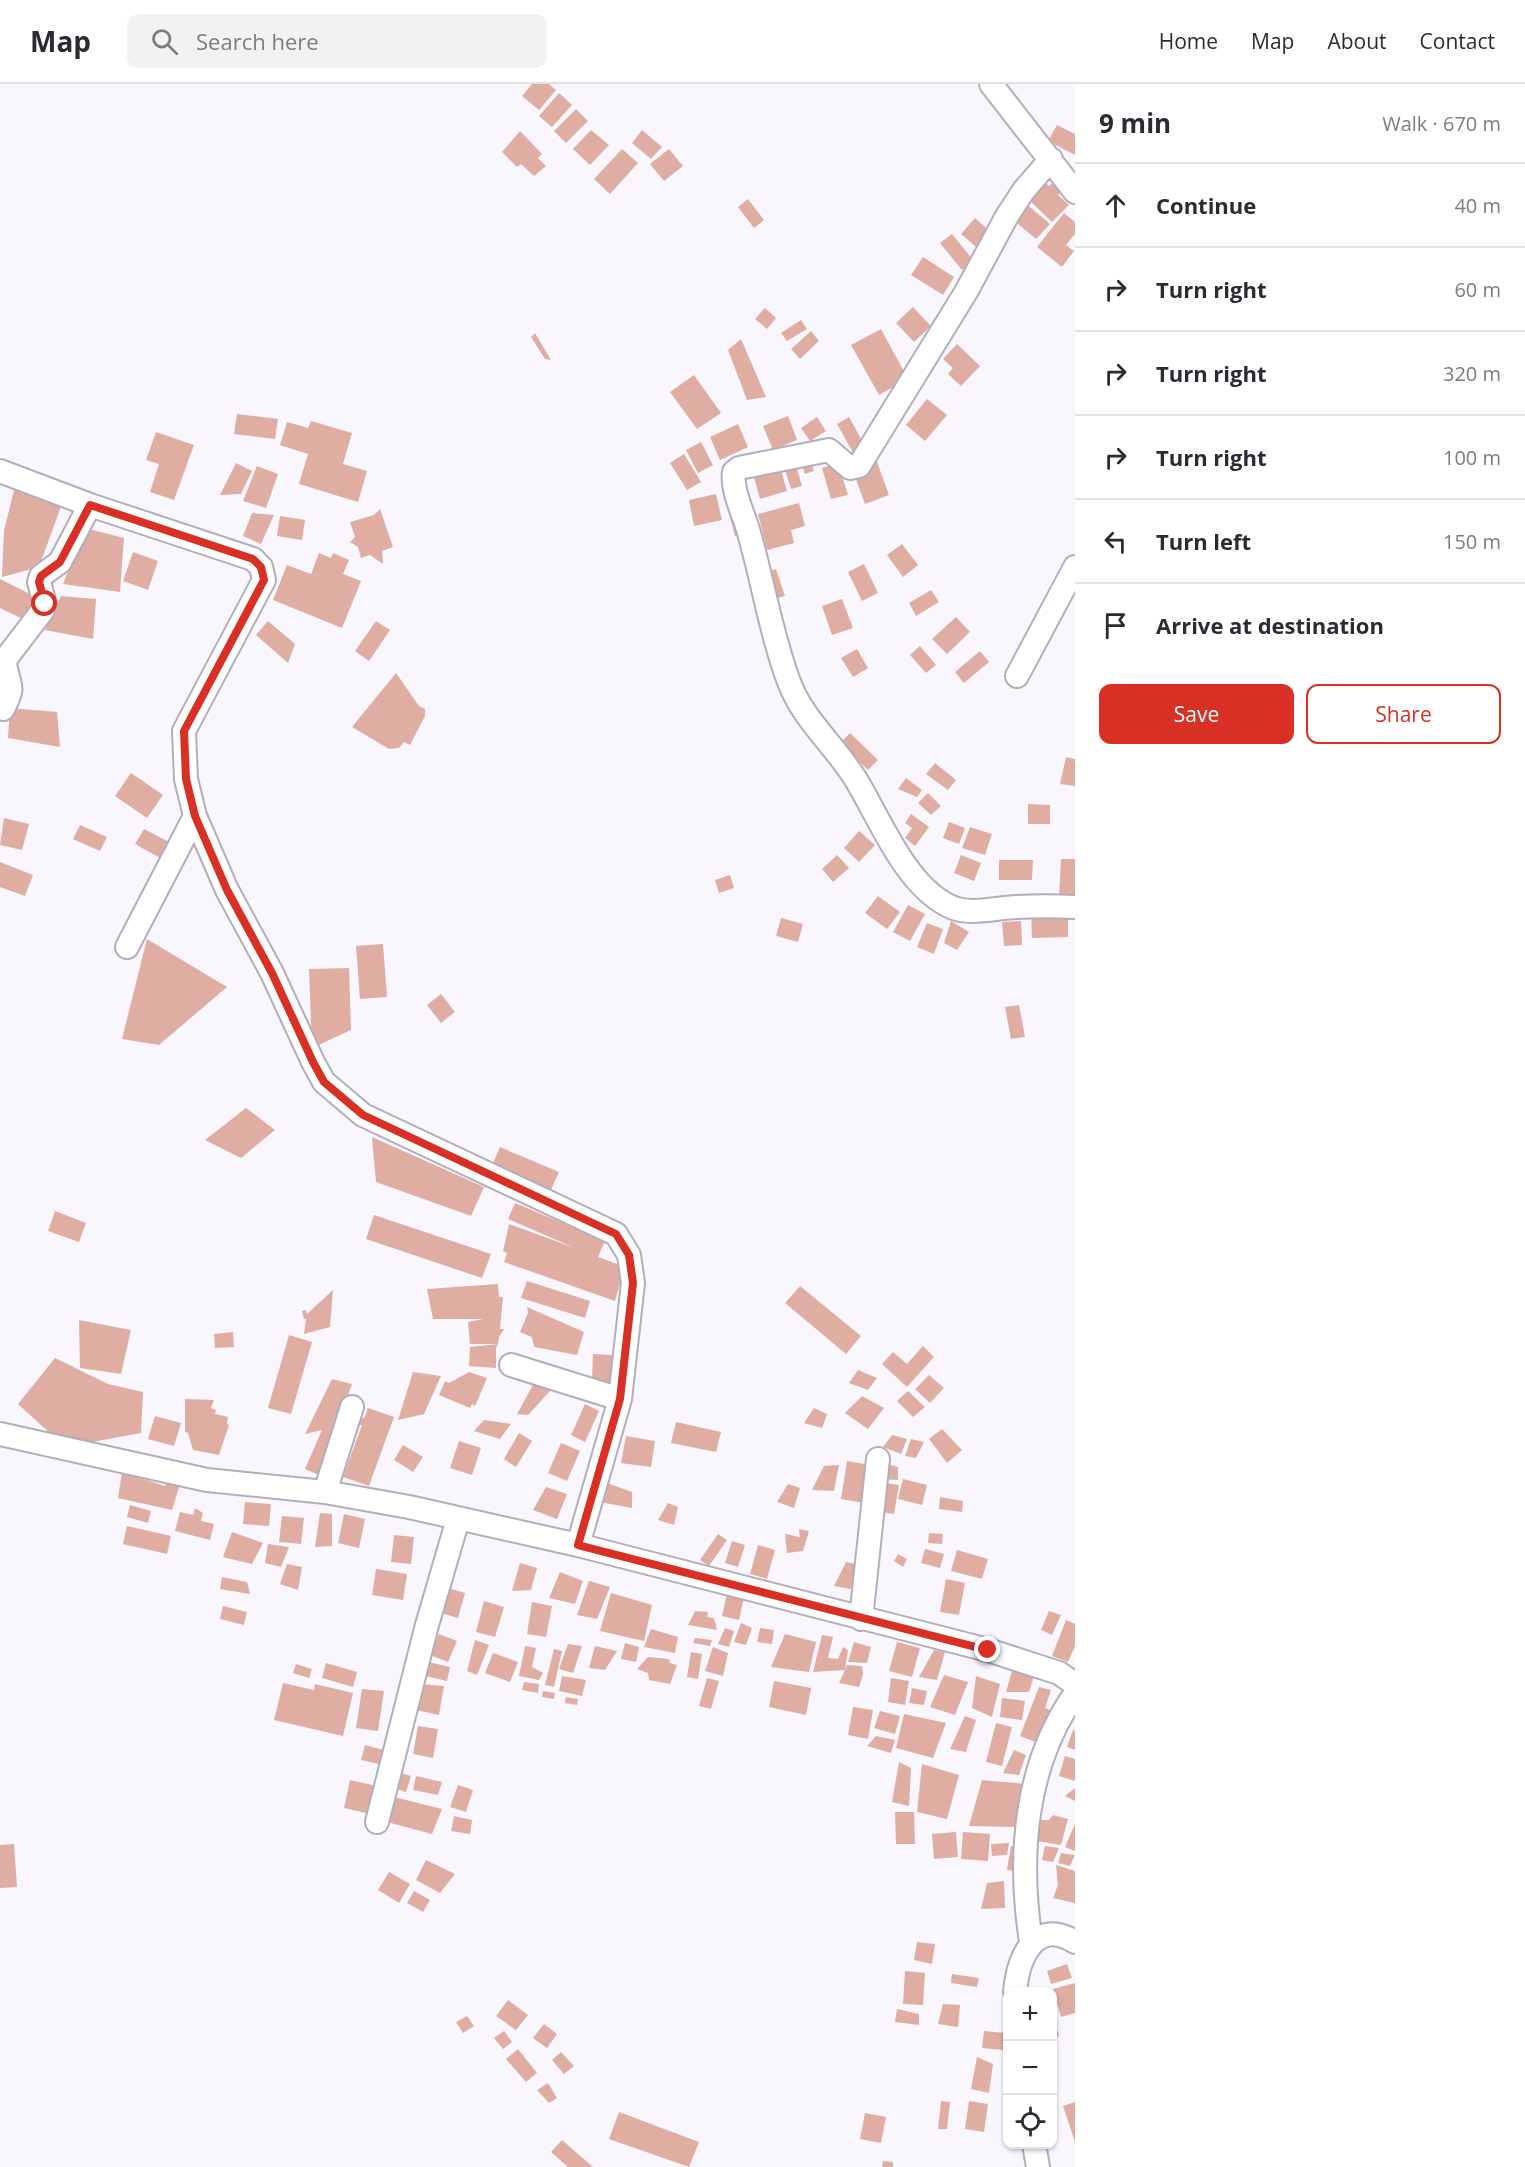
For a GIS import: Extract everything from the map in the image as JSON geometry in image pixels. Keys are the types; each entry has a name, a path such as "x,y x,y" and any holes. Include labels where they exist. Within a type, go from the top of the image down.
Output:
{"street":[{"path":"991,84 1075,192"},
{"path":"1051,159 1024,190 1007,216 966,292 859,466 850,468 829,450 739,468 734,472 732,479 746,521 763,595 789,682 819,734 858,782 886,838 923,886 940,902 965,911 1017,907 1075,907"},
{"path":"0,471 90,505 253,559 263,572 264,580 184,731 186,779 195,816 227,890 272,973 324,1082 363,1115 616,1234 629,1255 633,1283 620,1399 578,1545"},
{"path":"3,709 11,693 12,684 6,672 7,657 43,610 45,604 39,582 41,576 60,562 90,505"},
{"path":"1017,676 1075,567"},
{"path":"128,947 195,816"},
{"path":"512,1365 620,1399"},
{"path":"324,1492 352,1407"},
{"path":"0,1434 207,1480 324,1492 409,1507 578,1545 988,1650 1059,1673 1075,1684"},
{"path":"861,1619 878,1459"},
{"path":"376,1822 427,1624 458,1519"},
{"path":"1016,1987 1017,1973 1031,1942 1024,1895 1026,1833 1037,1771 1063,1711 1075,1694"},
{"path":"1031,1942 1047,1934 1065,1935 1075,1942"},
{"path":"1035,2149 1038,2167"}],"building":[{"path":"532,84 549,84 556,90 539,110 522,96"},
{"path":"559,93 572,105 552,127 539,116"},
{"path":"576,109 588,121 566,143 554,131"},
{"path":"1057,125 1075,134 1075,155 1048,141"},
{"path":"591,130 609,145 590,165 573,149"},
{"path":"642,130 662,147 651,159 632,143"},
{"path":"520,131 542,154 538,158 546,166 534,176 521,164 517,167 502,152"},
{"path":"622,149 638,163 610,194 594,179"},
{"path":"669,149 683,166 664,181 650,164"},
{"path":"1055,180 1064,188 1058,195 1069,205 1052,222 1027,198 1044,181 1049,186"},
{"path":"748,199 764,220 754,228 738,207"},
{"path":"1024,202 1050,224 1036,239 1011,218"},
{"path":"1064,213 1075,222 1075,234 1066,245 1074,251 1062,267 1037,247"},
{"path":"975,218 994,235 981,251 961,234"},
{"path":"952,234 974,261 962,270 940,243"},
{"path":"923,257 954,277 943,295 911,275"},
{"path":"913,307 931,326 914,342 896,323"},
{"path":"765,308 776,318 767,329 755,319"},
{"path":"801,320 807,329 787,341 781,333"},
{"path":"881,329 908,379 879,395 851,345"},
{"path":"811,331 819,341 800,359 791,349"},
{"path":"535,333 551,360 545,359 531,337"},
{"path":"741,339 766,397 747,400 728,350"},
{"path":"957,344 980,366 961,386 948,374 953,368 943,359"},
{"path":"694,375 721,413 697,429 670,392"},
{"path":"927,399 947,415 925,441 906,425"},
{"path":"237,414 278,419 275,439 234,434"},
{"path":"788,416 797,440 773,450 763,426"},
{"path":"817,417 826,431 810,441 801,428"},
{"path":"849,417 864,444 855,456 837,424"},
{"path":"311,421 352,433 343,464 367,471 358,502 299,484 308,454 280,445 287,422 308,428"},
{"path":"738,424 748,447 720,460 710,437"},
{"path":"156,432 194,445 174,500 150,492 159,464 146,460"},
{"path":"701,442 713,465 698,473 686,450"},
{"path":"684,454 701,482 687,490 670,463"},
{"path":"794,459 802,486 791,489 783,463"},
{"path":"810,459 814,471 805,474 801,462"},
{"path":"877,462 889,495 865,504 853,471"},
{"path":"236,463 252,471 241,494 220,495"},
{"path":"779,463 787,491 760,499 752,470"},
{"path":"838,463 848,495 831,499 822,468"},
{"path":"257,466 278,474 266,508 243,501"},
{"path":"15,486 63,501 39,567 2,577 4,531"},
{"path":"716,494 722,520 694,526 689,500"},
{"path":"737,502 746,533 735,536 727,505"},
{"path":"799,503 805,526 791,530 794,543 767,550 758,514"},
{"path":"380,509 393,547 382,551 383,564 370,555 361,558 358,547 350,542 355,537 350,522 374,515"},
{"path":"252,513 274,515 261,544 243,536"},
{"path":"280,516 305,520 302,540 277,536"},
{"path":"85,528 124,538 120,592 63,584"},
{"path":"902,544 918,565 903,577 887,555"},
{"path":"133,552 158,561 148,590 123,581"},
{"path":"319,553 331,558 333,553 349,560 343,574 361,581 342,628 273,600 287,565 311,574"},
{"path":"864,564 878,593 862,601 848,572"},
{"path":"776,569 785,596 774,599 765,573"},
{"path":"0,579 38,598 27,621 0,608"},
{"path":"931,590 939,602 916,616 909,603"},
{"path":"61,596 96,599 93,639 45,630"},
{"path":"842,599 853,628 832,635 822,606"},
{"path":"956,617 970,632 947,654 932,639"},
{"path":"268,621 295,644 288,663 256,635"},
{"path":"376,621 390,630 369,661 355,651"},
{"path":"920,646 936,665 926,673 910,655"},
{"path":"857,649 868,668 853,677 841,658"},
{"path":"980,651 989,662 964,683 955,672"},
{"path":"396,673 419,706 425,709 425,716 410,745 404,742 399,748 389,749 352,727"},
{"path":"10,708 57,712 60,747 8,738"},
{"path":"850,733 878,760 868,770 840,743"},
{"path":"1066,757 1075,759 1075,786 1060,784"},
{"path":"935,763 956,780 948,790 926,774"},
{"path":"131,773 163,795 147,818 115,796"},
{"path":"906,778 922,790 917,797 898,789"},
{"path":"928,793 941,806 931,815 918,803"},
{"path":"1028,804 1050,805 1050,824 1028,824"},
{"path":"911,814 929,827 915,846 905,838 912,828 905,823"},
{"path":"4,818 29,824 22,850 0,845"},
{"path":"949,822 965,828 959,844 943,838"},
{"path":"80,825 107,837 100,851 73,839"},
{"path":"970,827 992,834 985,855 962,848"},
{"path":"144,829 171,843 162,859 135,844"},
{"path":"859,831 875,845 859,862 844,848"},
{"path":"837,855 849,868 833,882 822,869"},
{"path":"961,855 981,863 974,881 954,873"},
{"path":"1061,859 1075,859 1075,899 1059,898"},
{"path":"999,860 1033,860 1032,880 999,880"},
{"path":"0,862 33,875 25,896 0,887"},
{"path":"730,875 734,888 719,893 715,880"},
{"path":"878,896 900,912 887,929 865,913"},
{"path":"908,905 925,914 910,941 893,932"},
{"path":"1068,910 1068,937 1032,938 1031,911"},
{"path":"781,918 803,924 798,942 776,936"},
{"path":"951,921 969,932 957,950 944,943"},
{"path":"1021,921 1022,945 1004,946 1002,922"},
{"path":"927,923 943,929 934,954 917,947"},
{"path":"147,939 227,987 159,1045 122,1039"},
{"path":"383,944 387,997 360,999 356,946"},
{"path":"349,968 351,1030 312,1048 309,969"},
{"path":"441,994 455,1012 441,1023 427,1005"},
{"path":"1019,1005 1025,1037 1011,1039 1005,1007"},
{"path":"246,1108 275,1130 241,1158 205,1140"},
{"path":"372,1137 484,1187 471,1216 376,1182"},
{"path":"500,1147 559,1172 550,1192 491,1168"},
{"path":"515,1203 605,1241 598,1257 625,1267 615,1301 504,1262 507,1253 503,1251 509,1224 575,1248 508,1219"},
{"path":"55,1211 86,1223 79,1242 48,1231"},
{"path":"374,1215 491,1254 482,1278 366,1239"},
{"path":"527,1281 590,1301 585,1318 521,1298"},
{"path":"498,1284 499,1297 503,1297 500,1329 504,1329 498,1344 470,1344 468,1322 483,1319 433,1319 427,1289"},
{"path":"800,1286 861,1336 846,1354 785,1303"},
{"path":"333,1290 330,1327 304,1334 306,1319 302,1311 306,1310 307,1314"},
{"path":"527,1307 584,1332 577,1355 534,1347 532,1337 520,1332 528,1313"},
{"path":"79,1320 131,1330 121,1374 80,1368"},
{"path":"233,1332 234,1347 215,1348 214,1334"},
{"path":"289,1335 312,1342 291,1414 268,1408"},
{"path":"498,1344 496,1368 469,1366 470,1347"},
{"path":"923,1346 934,1357 907,1387 882,1364 893,1352 907,1364"},
{"path":"593,1354 612,1355 611,1382 592,1381"},
{"path":"55,1358 108,1384 143,1392 141,1433 65,1447 18,1404"},
{"path":"858,1370 877,1378 868,1390 849,1383"},
{"path":"413,1372 441,1376 424,1414 398,1420"},
{"path":"469,1372 487,1378 475,1406 472,1404 470,1408 439,1395 445,1381 449,1383"},
{"path":"929,1375 944,1388 930,1403 915,1389"},
{"path":"332,1379 352,1384 319,1475 305,1469 322,1430 305,1434"},
{"path":"533,1385 552,1389 528,1415 517,1414"},
{"path":"908,1391 925,1407 913,1417 897,1401"},
{"path":"862,1396 884,1408 868,1429 845,1413"},
{"path":"185,1399 214,1400 211,1408 216,1410 215,1414 228,1417 227,1424 229,1425 219,1455 193,1450 188,1433 185,1432"},
{"path":"585,1404 599,1411 585,1442 571,1435"},
{"path":"368,1408 394,1417 369,1486 343,1477 362,1425 356,1425 365,1416"},
{"path":"814,1408 827,1414 822,1428 804,1423"},
{"path":"155,1416 181,1423 174,1446 148,1439"},
{"path":"484,1420 511,1424 500,1439 474,1431"},
{"path":"676,1422 721,1432 716,1452 671,1443"},
{"path":"942,1429 962,1450 947,1463 929,1439"},
{"path":"519,1433 532,1441 516,1467 504,1459"},
{"path":"892,1435 907,1439 901,1454 883,1447"},
{"path":"626,1436 655,1441 651,1467 621,1463"},
{"path":"911,1439 924,1442 916,1458 905,1456"},
{"path":"459,1441 481,1448 472,1475 450,1468"},
{"path":"561,1443 580,1451 567,1481 548,1473"},
{"path":"403,1445 423,1457 413,1472 394,1460"},
{"path":"847,1461 870,1465 864,1503 841,1499"},
{"path":"883,1463 898,1467 898,1480 881,1479"},
{"path":"839,1465 834,1491 812,1490 824,1466"},
{"path":"122,1472 165,1486 168,1478 181,1481 172,1510 118,1498"},
{"path":"903,1479 927,1485 922,1505 898,1499"},
{"path":"873,1481 899,1485 894,1514 868,1510"},
{"path":"607,1483 632,1492 632,1508 600,1502"},
{"path":"788,1484 800,1488 794,1508 777,1502"},
{"path":"546,1487 567,1494 557,1519 533,1510"},
{"path":"940,1497 963,1501 962,1512 939,1509"},
{"path":"245,1502 271,1504 269,1526 243,1524"},
{"path":"668,1503 678,1507 674,1525 658,1520"},
{"path":"130,1505 151,1511 148,1523 127,1517"},
{"path":"195,1508 203,1513 201,1521 214,1524 210,1540 175,1531 180,1512 193,1515"},
{"path":"320,1513 332,1514 332,1546 315,1547"},
{"path":"344,1514 365,1519 359,1548 338,1543"},
{"path":"282,1516 304,1518 301,1544 279,1542"},
{"path":"127,1526 171,1536 167,1554 123,1544"},
{"path":"799,1529 809,1531 803,1551 787,1553 785,1534 800,1537"},
{"path":"232,1532 263,1543 252,1564 223,1557"},
{"path":"929,1533 943,1534 942,1544 928,1543"},
{"path":"718,1534 727,1540 709,1566 700,1560"},
{"path":"394,1535 414,1537 411,1564 391,1562"},
{"path":"732,1541 745,1545 738,1567 725,1563"},
{"path":"268,1544 289,1547 281,1567 265,1563"},
{"path":"758,1545 775,1550 767,1579 750,1574"},
{"path":"925,1549 944,1554 940,1568 921,1563"},
{"path":"957,1550 988,1559 982,1579 951,1571"},
{"path":"898,1554 907,1559 903,1567 894,1561"},
{"path":"846,1562 857,1564 851,1589 834,1586"},
{"path":"520,1563 537,1568 531,1590 512,1591"},
{"path":"287,1564 302,1567 298,1590 280,1584"},
{"path":"376,1569 407,1574 403,1600 372,1595"},
{"path":"560,1572 583,1581 575,1604 549,1598"},
{"path":"222,1577 247,1582 250,1594 220,1589"},
{"path":"946,1579 965,1583 959,1615 940,1612"},
{"path":"589,1581 610,1587 597,1619 577,1615"},
{"path":"448,1588 465,1593 458,1618 441,1613"},
{"path":"611,1593 652,1605 644,1641 600,1631"},
{"path":"727,1593 744,1597 739,1620 722,1616"},
{"path":"484,1601 504,1607 495,1637 476,1632"},
{"path":"532,1602 552,1606 546,1637 527,1634"},
{"path":"223,1606 247,1612 244,1625 220,1619"},
{"path":"695,1611 708,1612 707,1617 714,1618 717,1630 688,1625"},
{"path":"1049,1611 1061,1615 1052,1635 1041,1630"},
{"path":"1066,1620 1075,1624 1075,1646 1068,1662 1052,1656"},
{"path":"741,1623 752,1628 746,1645 734,1642"},
{"path":"725,1628 734,1631 729,1647 718,1644"},
{"path":"760,1628 774,1630 772,1644 757,1642"},
{"path":"651,1629 678,1637 675,1653 644,1647"},
{"path":"439,1634 457,1641 448,1662 430,1655"},
{"path":"785,1634 816,1642 809,1672 771,1667"},
{"path":"822,1635 833,1637 828,1658 838,1659 843,1647 848,1650 845,1670 813,1672"},
{"path":"695,1638 712,1640 710,1646 693,1643"},
{"path":"475,1640 489,1645 477,1675 467,1671"},
{"path":"854,1642 871,1647 867,1663 848,1662"},
{"path":"897,1642 920,1648 912,1677 889,1671"},
{"path":"625,1643 639,1647 636,1662 621,1659"},
{"path":"568,1644 582,1646 573,1673 559,1669"},
{"path":"525,1646 536,1648 532,1667 543,1673 539,1680 519,1676"},
{"path":"595,1646 617,1651 605,1670 589,1668"},
{"path":"713,1647 728,1653 723,1676 705,1671"},
{"path":"554,1649 562,1651 554,1687 545,1685"},
{"path":"934,1650 945,1652 937,1680 919,1677"},
{"path":"691,1652 702,1654 698,1679 687,1677"},
{"path":"493,1653 518,1662 510,1682 485,1673"},
{"path":"1017,1653 1039,1660 1029,1692 1006,1692"},
{"path":"648,1657 669,1659 670,1663 677,1665 670,1684 649,1680 648,1673 637,1669"},
{"path":"424,1661 450,1667 447,1681 421,1675"},
{"path":"326,1663 357,1672 353,1687 322,1678"},
{"path":"296,1664 312,1669 309,1678 293,1673"},
{"path":"847,1665 862,1666 863,1674 859,1687 839,1683"},
{"path":"944,1675 968,1682 955,1715 930,1707"},
{"path":"562,1676 586,1680 582,1696 559,1691"},
{"path":"976,1676 1000,1684 992,1717 972,1708"},
{"path":"707,1678 719,1681 711,1709 699,1706"},
{"path":"891,1678 909,1681 905,1705 888,1702"},
{"path":"774,1681 811,1688 806,1715 769,1707"},
{"path":"524,1682 539,1684 538,1693 522,1690"},
{"path":"283,1683 314,1690 315,1684 353,1693 343,1736 274,1720"},
{"path":"422,1684 444,1686 439,1715 416,1710"},
{"path":"1039,1687 1051,1690 1045,1708 1058,1714 1043,1745 1020,1736"},
{"path":"912,1688 927,1691 924,1705 909,1703"},
{"path":"362,1689 384,1691 378,1731 356,1728"},
{"path":"543,1691 555,1693 554,1699 542,1697"},
{"path":"566,1697 578,1699 577,1705 565,1703"},
{"path":"1002,1698 1025,1701 1022,1720 1000,1717"},
{"path":"853,1707 873,1710 868,1739 848,1735"},
{"path":"880,1711 900,1716 895,1734 874,1728"},
{"path":"904,1714 946,1723 933,1758 896,1748"},
{"path":"965,1716 976,1720 966,1752 950,1749"},
{"path":"996,1723 1012,1727 1002,1766 986,1762"},
{"path":"418,1726 438,1729 433,1758 413,1754"},
{"path":"1073,1730 1075,1731 1075,1750 1067,1747"},
{"path":"876,1736 895,1740 891,1753 867,1746"},
{"path":"365,1745 387,1751 383,1765 361,1760"},
{"path":"1014,1750 1026,1755 1019,1775 1003,1773"},
{"path":"1065,1756 1075,1759 1075,1781 1059,1776"},
{"path":"899,1762 911,1768 909,1806 892,1802"},
{"path":"922,1764 959,1775 947,1819 917,1812"},
{"path":"398,1772 411,1776 406,1792 393,1788"},
{"path":"416,1776 442,1782 438,1795 413,1790"},
{"path":"350,1780 377,1786 370,1814 344,1808"},
{"path":"982,1780 1026,1784 1015,1827 969,1826"},
{"path":"458,1785 473,1790 466,1812 450,1807"},
{"path":"1075,1788 1075,1801 1065,1796"},
{"path":"390,1796 442,1809 432,1834 387,1822"},
{"path":"895,1812 914,1812 915,1844 896,1844"},
{"path":"1053,1815 1068,1819 1061,1845 1037,1841 1039,1820 1049,1820"},
{"path":"454,1816 472,1820 470,1834 451,1831"},
{"path":"1075,1824 1075,1851 1065,1847"},
{"path":"956,1832 958,1857 934,1859 932,1834"},
{"path":"963,1832 990,1834 988,1861 961,1859"},
{"path":"1009,1843 1007,1855 992,1856 991,1844"},
{"path":"14,1844 17,1887 0,1888 0,1845"},
{"path":"1011,1846 1021,1848 1017,1871 1007,1870"},
{"path":"1045,1846 1059,1848 1053,1862 1042,1860"},
{"path":"1061,1853 1075,1855 1070,1866 1058,1863"},
{"path":"426,1860 455,1874 440,1893 416,1880"},
{"path":"1056,1865 1075,1871 1075,1903 1053,1898 1058,1885"},
{"path":"389,1872 410,1884 399,1903 378,1890"},
{"path":"1004,1881 1005,1908 981,1909 987,1883"},
{"path":"414,1891 430,1900 423,1912 407,1903"},
{"path":"917,1942 935,1944 932,1964 914,1960"},
{"path":"1067,1964 1072,1978 1051,1984 1047,1971"},
{"path":"905,1971 925,1973 923,2005 903,2004"},
{"path":"952,1974 979,1978 977,1987 951,1983"},
{"path":"1075,1983 1075,2013 1061,2017 1057,2003 1057,1988"},
{"path":"508,2000 528,2015 516,2030 496,2016"},
{"path":"943,2004 960,2005 958,2027 938,2024"},
{"path":"897,2009 919,2014 919,2025 895,2022"},
{"path":"467,2016 474,2026 463,2033 456,2022"},
{"path":"544,2024 557,2034 547,2048 533,2038"},
{"path":"504,2031 512,2042 503,2049 494,2038"},
{"path":"984,2031 1003,2033 1003,2050 982,2048"},
{"path":"518,2049 537,2073 526,2082 506,2059"},
{"path":"561,2052 574,2066 564,2074 552,2060"},
{"path":"977,2057 993,2064 989,2093 971,2089"},
{"path":"548,2083 557,2098 549,2103 537,2090"},
{"path":"941,2101 950,2102 947,2129 938,2129"},
{"path":"969,2101 988,2104 984,2132 965,2129"},
{"path":"1075,2102 1075,2142 1063,2106"},
{"path":"619,2112 699,2142 689,2167 609,2139"},
{"path":"865,2113 886,2117 881,2143 860,2139"},
{"path":"562,2140 593,2167 568,2167 551,2152"},
{"path":"883,2161 893,2162 893,2167 882,2167"}],"route":[{"path":"45,604 39,582 41,576 60,562 90,505 253,559 261,567 264,580 184,731 186,779 195,816 227,890 272,973 324,1082 363,1115 616,1234 629,1255 633,1283 620,1399 578,1545 988,1650"}]}
